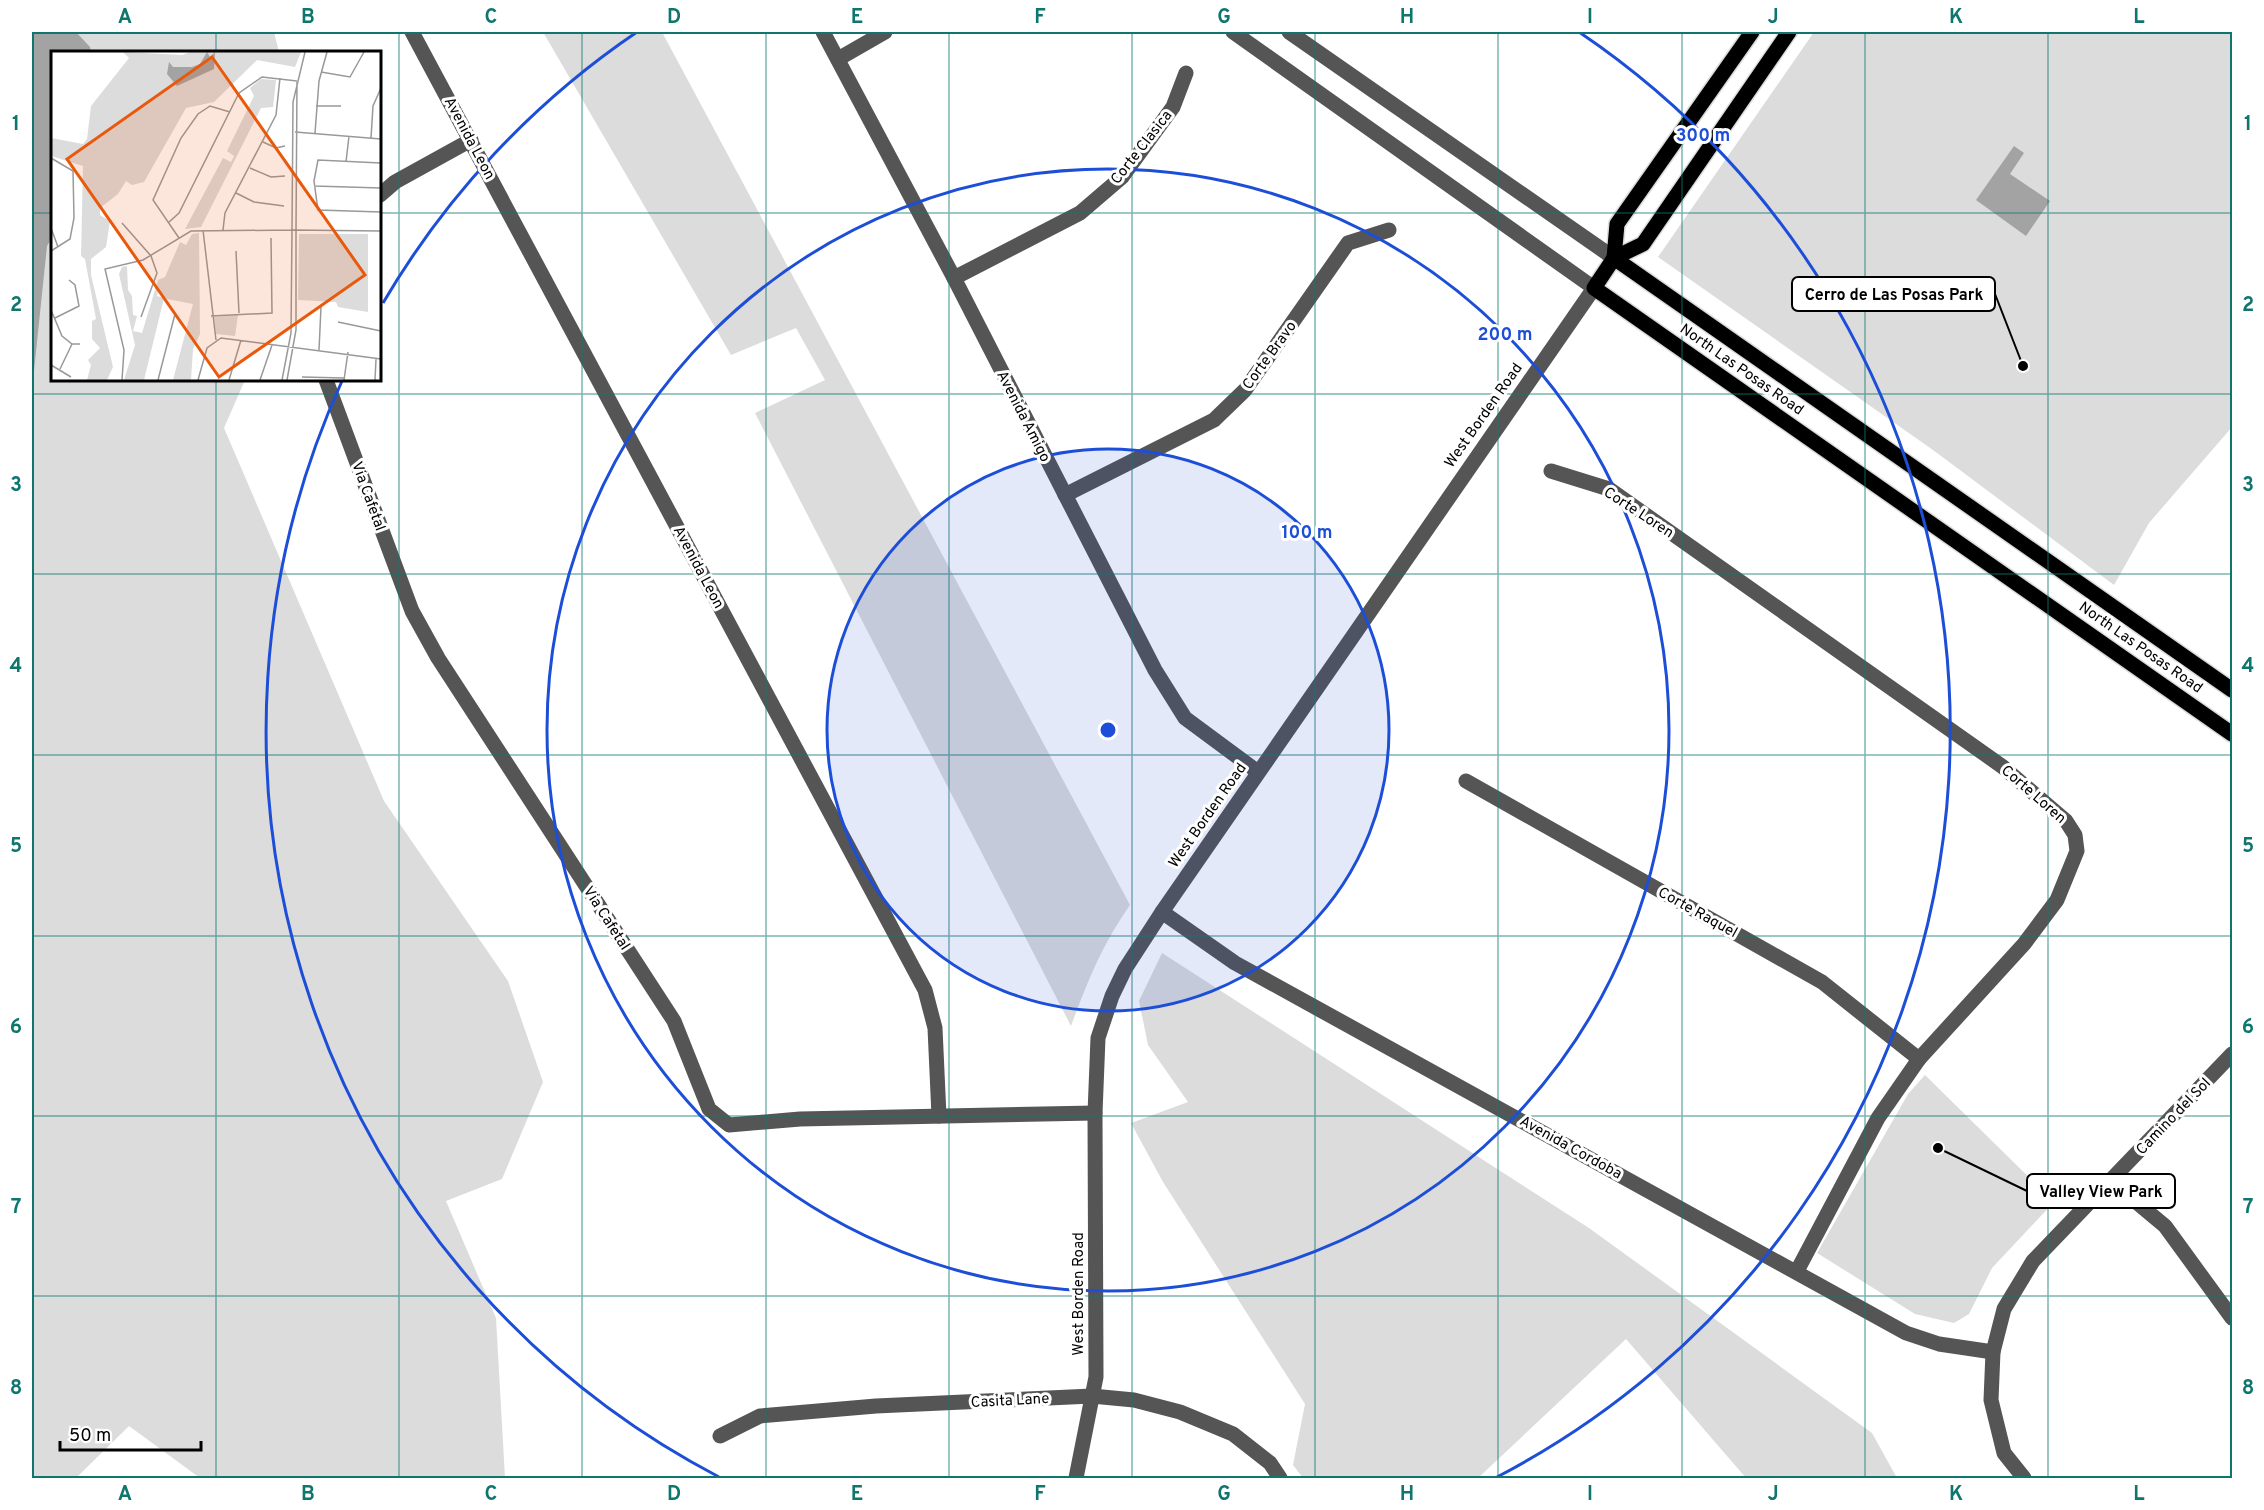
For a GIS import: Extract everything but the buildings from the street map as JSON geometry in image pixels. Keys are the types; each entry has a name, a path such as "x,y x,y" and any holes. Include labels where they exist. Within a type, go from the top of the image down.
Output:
{"main road":[{"name":"West Borden Road","path":"1594,288 1614,258 1617,224 1752,32"},
{"path":"1614,258 1643,244 1789,32"},
{"name":"North Las Posas Road","path":"1614,258 2232,690"},
{"name":"North Las Posas Road","path":"1594,288 2232,734"}],"street":[{"name":"Avenida Leon","path":"412,32 925,990 934,1028 939,1116"},
{"name":"Avenida Amigo","path":"823,32 954,278 1155,670 1185,718 1258,772"},
{"path":"838,58 885,32"},
{"name":"North Las Posas Road","path":"1233,32 1594,288"},
{"name":"North Las Posas Road","path":"1289,32 1614,258"},
{"name":"Corte Clasica","path":"954,278 1080,213 1122,177 1173,107 1186,73"},
{"path":"381,194 395,182 471,140"},
{"name":"Corte Bravo","path":"1065,495 1214,420 1245,390 1348,243 1389,230"},
{"name":"West Borden Road","path":"1076,1479 1096,1377 1095,1113 1098,1038 1112,996 1125,969 1162,912 1594,288"},
{"name":"Via Cafetal","path":"326,381 412,611 438,658 674,1021 708,1109 729,1125 800,1119 1095,1113"},
{"name":"Corte Loren","path":"1551,471 1609,489 2003,767 2066,821 2075,835 2077,851 2057,900 2024,944 1918,1059 1878,1118 1797,1271"},
{"name":"Corte Raquel","path":"1466,782 1822,982 1918,1059"},
{"name":"Avenida Cordoba","path":"1162,912 1235,963 1906,1333 1939,1344 1993,1352"},
{"name":"Camino del Sol","path":"2024,1479 2004,1453 1991,1400 1993,1352 2004,1309 2034,1261 2232,1054"},
{"path":"2111,1181 2165,1227 2232,1318"},
{"name":"Casita Lane","path":"720,1436 760,1416 1092,1396 1134,1400 1180,1412 1233,1434 1270,1462 1280,1479"}],"shaded area":[{"path":"32,32 274,32 279,51 51,51 51,381 245,381 224,428 384,801 508,981 543,1082 502,1179 446,1201 496,1318 505,1478 200,1478 129,1426 76,1478 32,1478"},
{"path":"32,32 76,32 90,47 91,51 51,51 51,240 47,246 32,390"},
{"path":"543,32 662,32 1130,905 1096,963 1071,1026 755,413 825,380 796,328 731,355"},
{"path":"1814,32 2232,32 2232,427 2149,523 2114,585 1933,450 1658,257"},
{"path":"2014,146 2024,153 2010,174 2050,201 2026,236 1976,200"},
{"path":"1162,953 1589,1228 1872,1433 1897,1478 1746,1478 1626,1339 1478,1478 1303,1478 1293,1465 1305,1404 1163,1182 1131,1123 1188,1102 1148,1045 1139,1001"},
{"path":"1925,1075 2054,1202 1992,1268 1969,1314 1954,1323 1915,1314 1817,1253 1908,1094"}],"place":[{"name":"Cerro de Las Posas Park","path":"2023,366"},
{"name":"Valley View Park","path":"1938,1148"}]}
